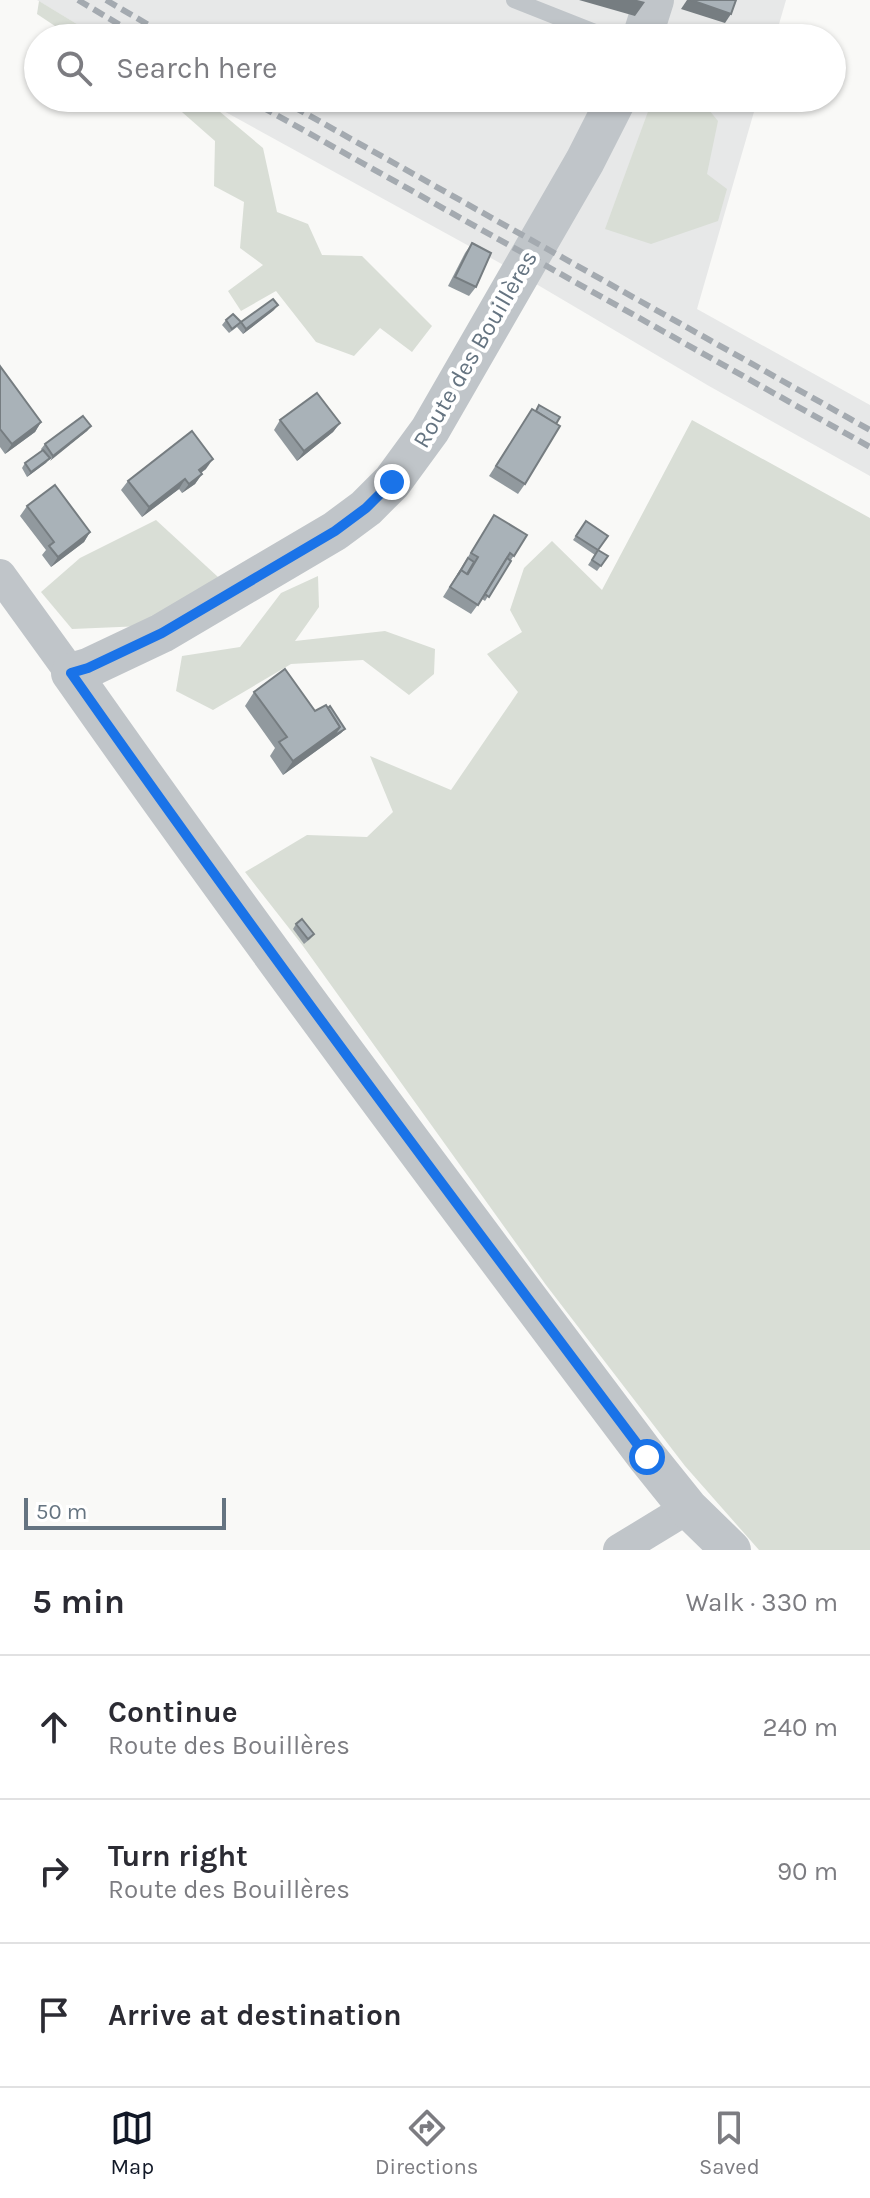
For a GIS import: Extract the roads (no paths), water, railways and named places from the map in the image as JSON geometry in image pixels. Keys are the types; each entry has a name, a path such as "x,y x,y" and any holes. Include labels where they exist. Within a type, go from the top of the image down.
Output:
{"street":[{"path":"646,24 654,0"},
{"name":"Route des Bouillères","path":"71,673 162,633 335,531 366,508 392,482 430,430 585,161 610,112"},
{"path":"0,575 217,880 557,1338 688,1508 731,1550"},
{"path":"619,1550 688,1508"}],"lane":[{"path":"514,0 575,24"}],"railway":[{"path":"78,0 118,24"},
{"path":"106,0 147,24"},
{"path":"271,112 870,447"},
{"path":"303,112 870,430"}]}
